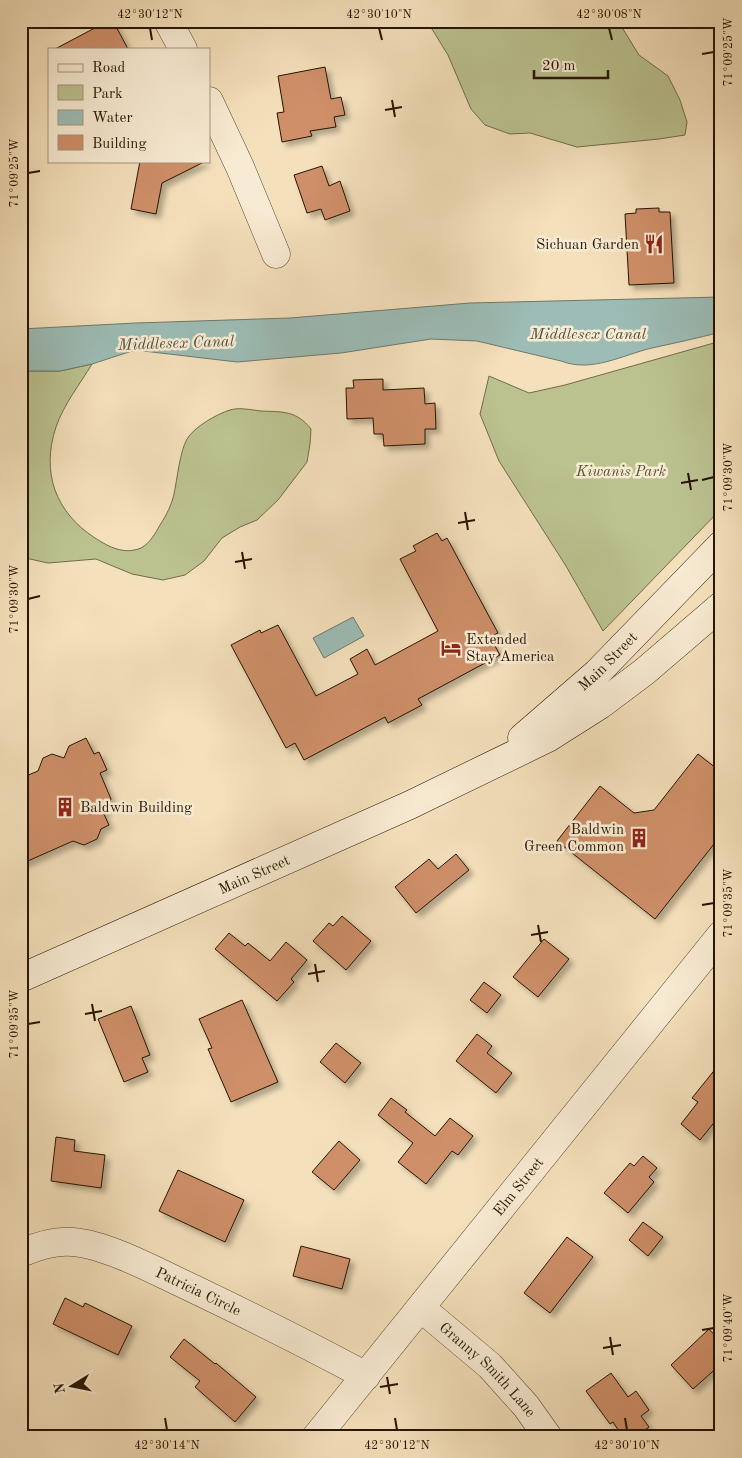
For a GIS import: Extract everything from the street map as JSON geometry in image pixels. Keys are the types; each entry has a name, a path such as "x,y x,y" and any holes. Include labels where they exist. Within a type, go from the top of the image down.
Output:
{"street":[{"path":"168,21 182,48"},
{"path":"210,102 240,167 276,254"},
{"name":"Main Street","path":"486,767 549,716 597,672 721,545"},
{"name":"Main Street","path":"21,978 401,809 548,738 600,705 644,672 721,606"},
{"name":"Elm Street","path":"316,1437 721,935"},
{"name":"Patricia Circle","path":"21,1253 36,1246 56,1242 72,1242 97,1247 152,1269 221,1302 366,1376"},
{"name":"Granny Smith Lane","path":"421,1308 490,1366 526,1406 548,1437"}],"green space":[{"path":"427,21 618,21 639,55 668,76 680,100 687,122 685,135 577,147 530,133 510,134 485,125 471,109 448,55"},
{"name":"Kiwanis Park","path":"721,341 721,509 603,631 566,566 499,461 480,414 489,376 529,393 565,385"},
{"path":"92,364 68,402 56,427 50,460 51,475 61,503 70,516 81,528 111,547 129,551 141,548 150,541 172,502 187,439 200,426 225,412 245,409 288,413 300,418 311,429 307,462 278,500 257,520 240,527 222,538 204,561 185,575 163,580 132,574 96,559 48,563 21,557 21,371 60,371"}],"water":[{"name":"Middlesex Canal","path":"721,297 721,332 652,348 596,364 573,364 477,341 431,339 341,353 237,362 135,350 92,364 60,371 21,371 21,329 290,318 470,303"},
{"path":"353,617 364,636 324,658 313,638"}],"building":[{"path":"108,21 113,21 127,48 57,48"},
{"path":"325,67 331,99 341,97 345,115 334,117 336,127 310,131 312,136 282,142 277,113 284,112 278,76"},
{"path":"140,162 204,162 162,183 156,214 131,209"},
{"path":"322,166 329,186 340,181 350,211 325,220 321,209 307,213 294,175"},
{"name":"Sichuan Garden","path":"659,208 659,212 670,212 674,283 629,285 625,214 636,213 636,209"},
{"path":"383,379 383,390 424,388 425,404 435,403 436,429 425,429 425,444 384,446 383,434 374,434 373,418 347,419 346,388 354,388 353,380"},
{"name":"Extended Stay America","path":"437,533 442,541 447,538 498,633 490,637 500,655 418,699 422,705 388,723 385,717 304,760 295,743 286,748 231,645 260,630 261,633 278,625 316,696 358,674 350,659 367,649 375,665 438,631 400,559 416,551 413,546"},
{"name":"Baldwin Building","path":"86,738 94,754 99,752 107,770 100,773 111,799 103,812 109,825 101,829 97,839 84,845 73,841 21,864 21,778 38,771 43,758 52,754 64,758 69,746"},
{"name":"Baldwin Green Common","path":"698,754 721,772 721,835 655,919 557,841 600,786 634,813 654,810"},
{"path":"456,854 469,870 416,913 395,887 429,859 438,869"},
{"path":"342,916 371,941 346,970 313,941 329,923 333,926"},
{"path":"229,933 245,946 248,943 270,961 286,942 307,960 291,979 294,982 277,1001 215,949"},
{"path":"544,939 569,959 538,997 513,977"},
{"path":"484,982 501,995 487,1013 470,1000"},
{"path":"242,1000 278,1082 231,1102 208,1049 212,1048 199,1019"},
{"path":"131,1006 150,1055 142,1058 148,1072 124,1082 98,1019"},
{"path":"477,1034 492,1046 487,1053 512,1073 496,1093 456,1061"},
{"path":"336,1043 361,1063 345,1083 320,1062"},
{"path":"721,1062 721,1114 700,1140 681,1124 698,1102 692,1098"},
{"path":"391,1098 435,1136 450,1118 473,1136 458,1155 452,1151 426,1184 398,1162 413,1143 378,1115"},
{"path":"56,1137 75,1140 74,1151 105,1155 101,1188 51,1181"},
{"path":"339,1141 360,1160 334,1190 312,1172"},
{"path":"643,1156 657,1168 649,1177 654,1182 628,1213 604,1193 630,1163 634,1166"},
{"path":"178,1170 244,1200 225,1242 159,1211"},
{"path":"643,1222 663,1237 648,1256 629,1240"},
{"path":"567,1237 593,1257 550,1313 524,1293"},
{"path":"301,1246 350,1259 342,1289 293,1276"},
{"path":"65,1298 83,1307 85,1303 132,1326 118,1355 53,1324"},
{"path":"709,1329 721,1342 721,1364 693,1389 671,1365"},
{"path":"184,1339 256,1397 235,1422 195,1387 200,1381 170,1357"},
{"path":"611,1373 628,1397 636,1391 649,1410 641,1416 649,1427 635,1437 623,1437 613,1422 610,1424 586,1391"}],"place":[{"name":"Sichuan Garden","path":"654,244"},
{"name":"Extended Stay America","path":"451,648"},
{"name":"Baldwin Building","path":"65,807"},
{"name":"Baldwin Green Common","path":"639,838"}]}
